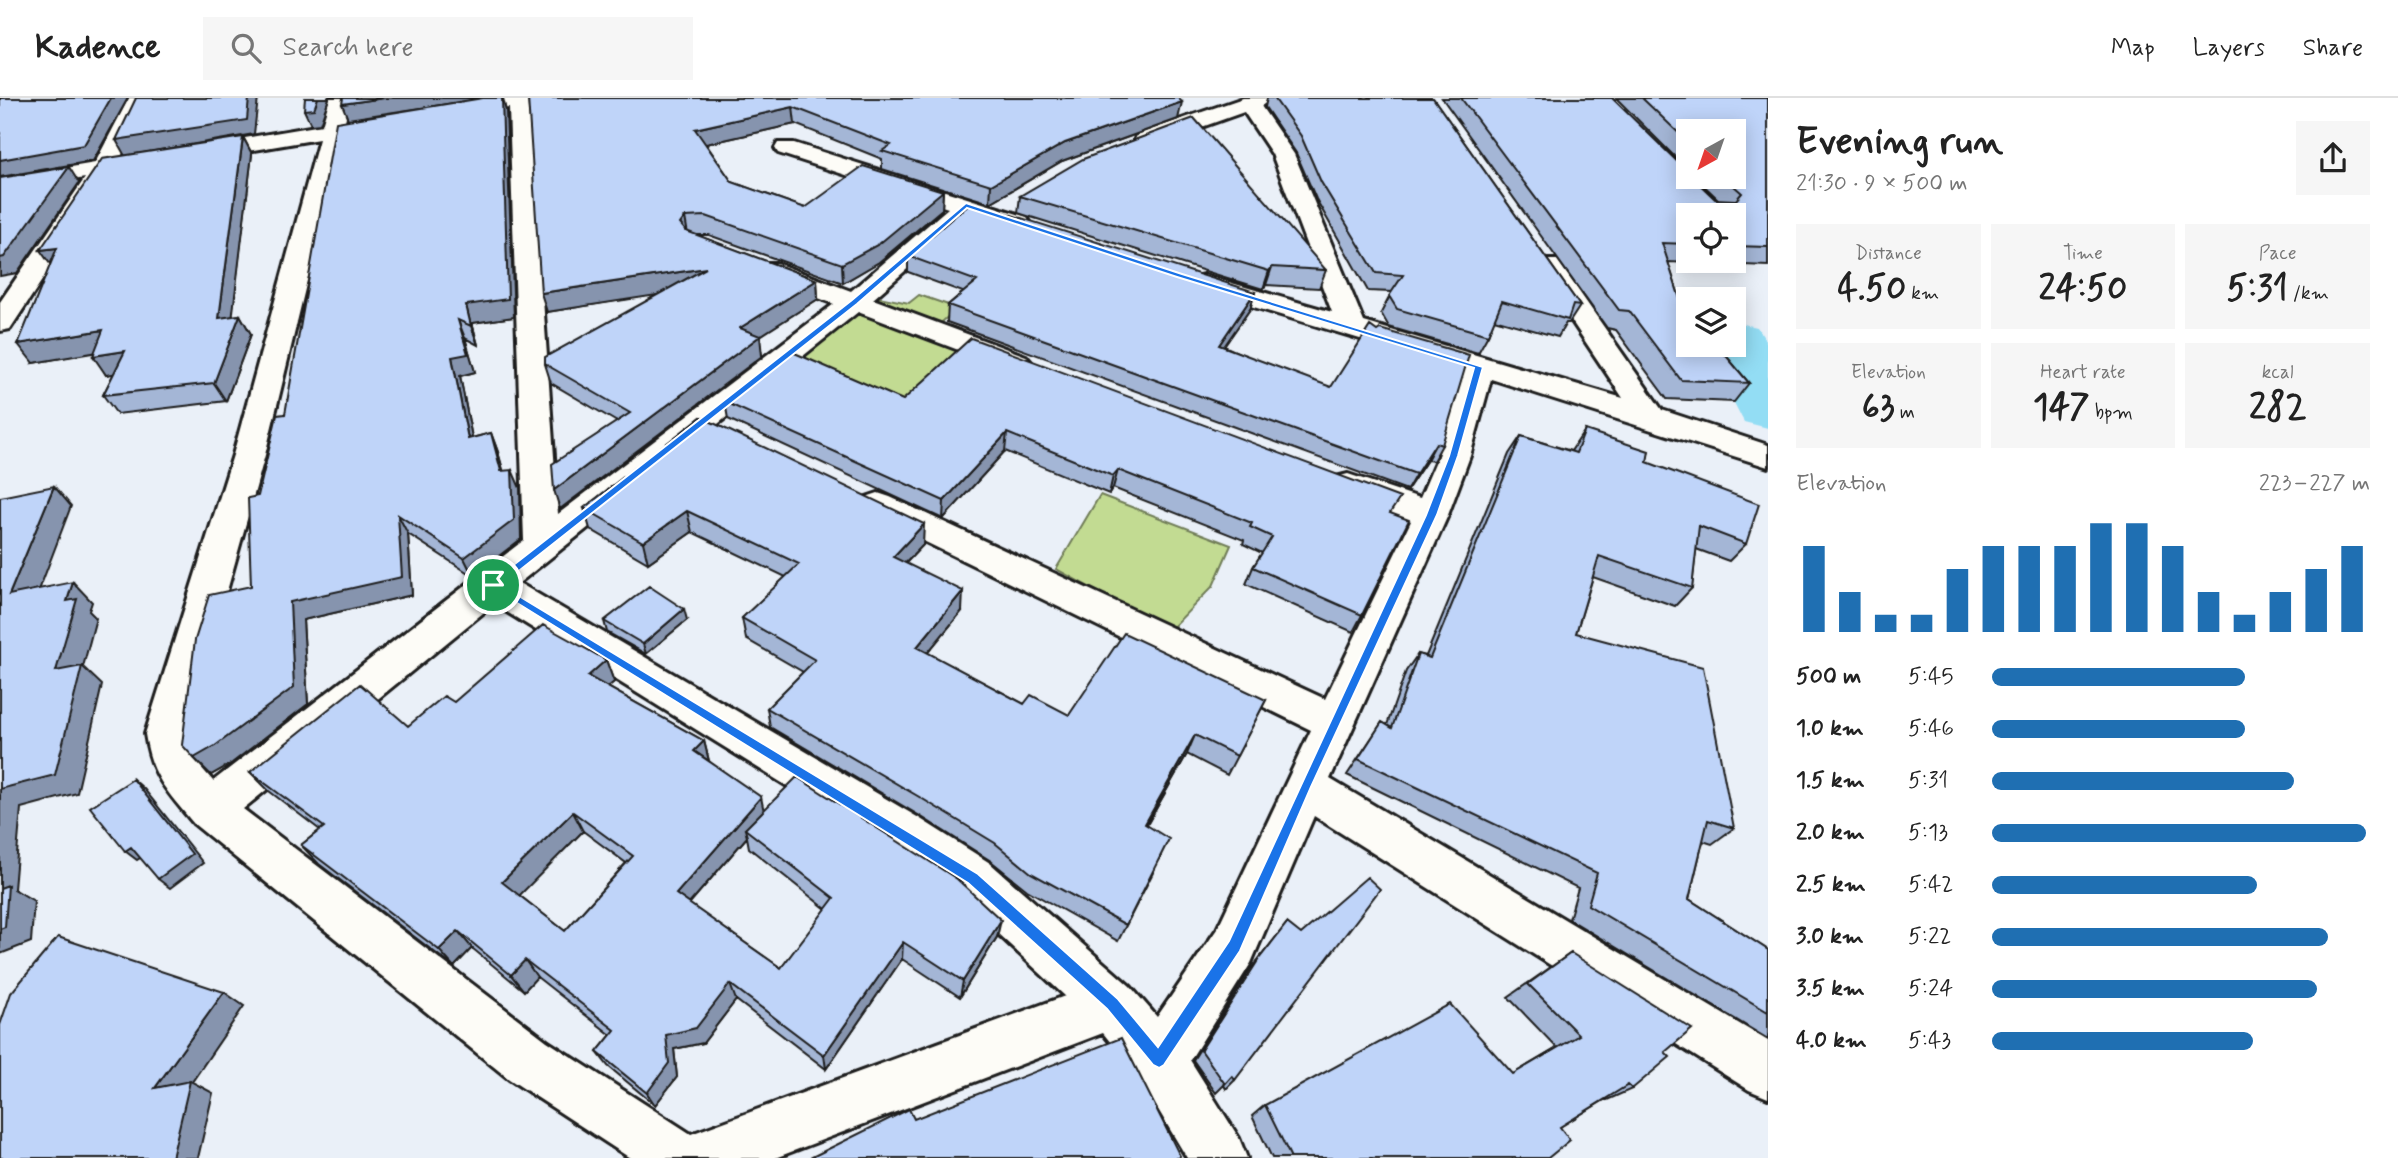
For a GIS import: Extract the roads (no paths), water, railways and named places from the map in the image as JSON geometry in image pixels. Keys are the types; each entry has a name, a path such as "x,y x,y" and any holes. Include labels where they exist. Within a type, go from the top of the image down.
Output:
{"street":[{"path":"0,323 104,168 139,98"},
{"path":"426,115 519,99 542,545"},
{"path":"1126,146 1256,100 1283,154 1352,328"},
{"path":"337,113 249,455 166,734 171,763 210,810 528,1060 627,1122 677,1158"},
{"path":"0,186 104,168 337,113 373,123"},
{"path":"786,148 992,207 1047,232"},
{"path":"210,810 700,421 855,302 992,207"},
{"path":"1536,248 1651,417"},
{"path":"738,257 1038,370"},
{"path":"1180,276 1651,417 1758,453"},
{"path":"1159,1060 1234,946 1432,515 1454,456 1479,367"},
{"path":"700,421 738,439"},
{"path":"1326,477 1432,515"},
{"path":"850,492 1335,722"},
{"path":"493,585 973,878 1112,1004 1159,1060 1219,1158"},
{"path":"1305,787 1768,1071"},
{"path":"701,1158 1112,1004"}],"waterway":[{"path":"1742,357 1768,407"}]}
